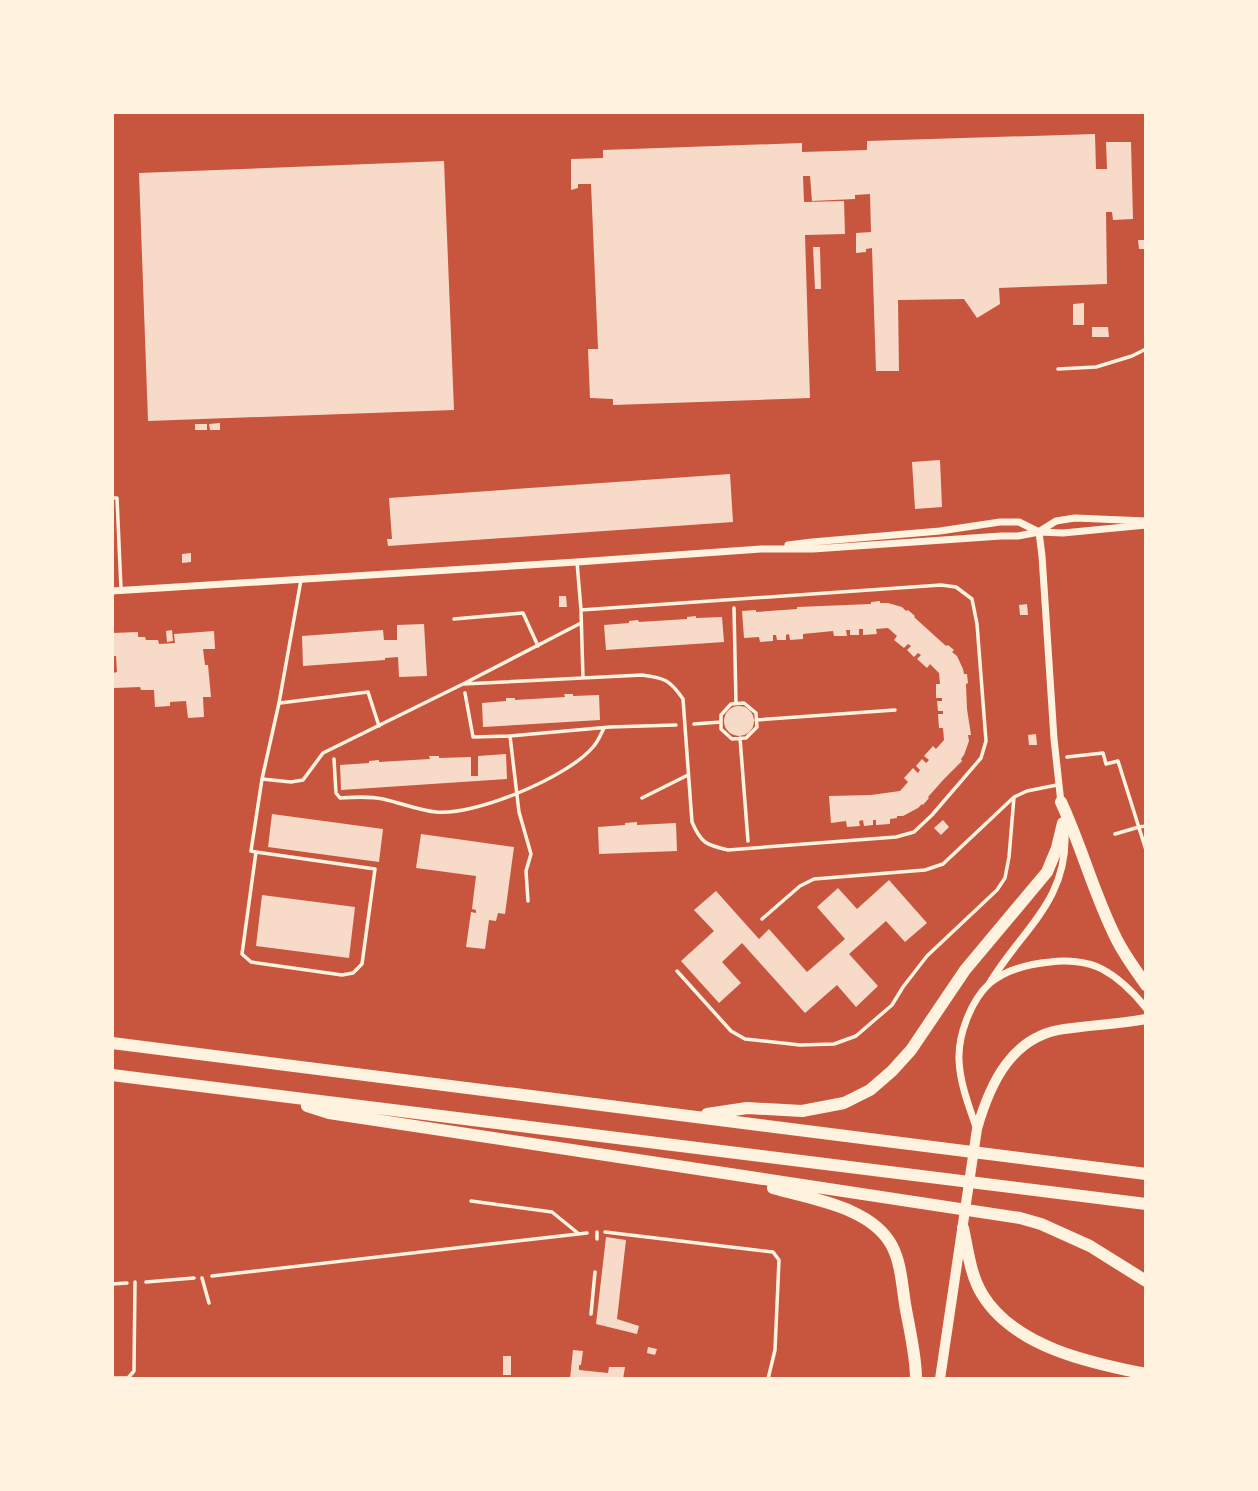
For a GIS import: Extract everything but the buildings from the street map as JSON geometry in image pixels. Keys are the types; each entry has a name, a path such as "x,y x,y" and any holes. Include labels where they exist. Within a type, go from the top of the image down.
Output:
{"highway":[{"path":"1061,802 1115,937 1146,985"},
{"path":"691,1116 747,1108 802,1111 844,1103 870,1090 911,1050 965,970 1047,872 1063,823"},
{"path":"112,1043 1146,1174"},
{"path":"112,1075 1146,1204"},
{"path":"280,1097 329,1113 1020,1218 1041,1224 1090,1246 1146,1282"},
{"path":"726,1175 854,1212 876,1226 892,1244 898,1263 916,1379"},
{"path":"963,1228 974,1277 981,1293 1000,1316 1024,1335 1046,1347 1077,1359 1146,1374"}],"street":[{"path":"1039,532 1056,521 1075,518 1146,523"},
{"path":"112,591 761,549 940,531 1000,522 1018,522 1039,532"},
{"path":"761,549 813,549 1018,537 1039,532 1063,533 1146,523"},
{"path":"977,1129 961,1077 959,1059 964,1026 973,1006 1001,964 1040,917 1056,888 1066,846 1054,739 1039,532"},
{"path":"989,984 1011,970 1035,963 1068,960 1101,968 1124,985 1146,1007"},
{"path":"940,1379 977,1129 987,1097 999,1074 1026,1043 1051,1031 1142,1020"}],"lane":[{"path":"1058,369 1096,367 1146,349"},
{"path":"114,498 121,591"},
{"path":"577,562 583,678"},
{"path":"256,852 242,954 251,962 342,975 353,973 362,964 375,869 251,851 262,779 301,580"},
{"path":"463,684 642,675 662,678 675,688 683,699 692,822 698,837 708,845 728,850 896,837 914,832 981,758 986,741 977,624 972,599 956,587 941,585 580,610"},
{"path":"453,619 523,613 538,646"},
{"path":"262,779 291,782 303,780 323,753 581,623"},
{"path":"279,703 368,692 379,726"},
{"path":"642,798 688,775"},
{"path":"762,919 800,886 814,879 925,870 943,864 1014,797 1027,791 1059,785"},
{"path":"677,971 731,1031 745,1039 800,1045 834,1044 856,1035 892,1005 927,956 996,890 1005,878 1014,797"},
{"path":"597,1232 597,1239"},
{"path":"591,1314 595,1272"},
{"path":"202,1278 209,1303"},
{"path":"112,1378 128,1378 134,1371 135,1282"}],"path":[{"path":"734,600 736,703"},
{"path":"463,684 473,737 720,722"},
{"path":"744,703 756,713 756,720 757,727 746,738 732,739 721,729 720,715 731,704 744,703"},
{"path":"756,720 895,710"},
{"path":"334,755 336,793 340,798 381,798 438,812 457,812 490,804 562,772 595,746 604,728"},
{"path":"510,736 519,812 531,854 526,872 527,901"},
{"path":"740,738 748,848"},
{"path":"1067,757 1103,753 1106,764 1118,761 1146,850"},
{"path":"1115,834 1146,826"},
{"path":"471,1201 551,1212 579,1234"},
{"path":"112,1284 202,1278 607,1231 773,1252 779,1260 775,1350 768,1379"}]}
